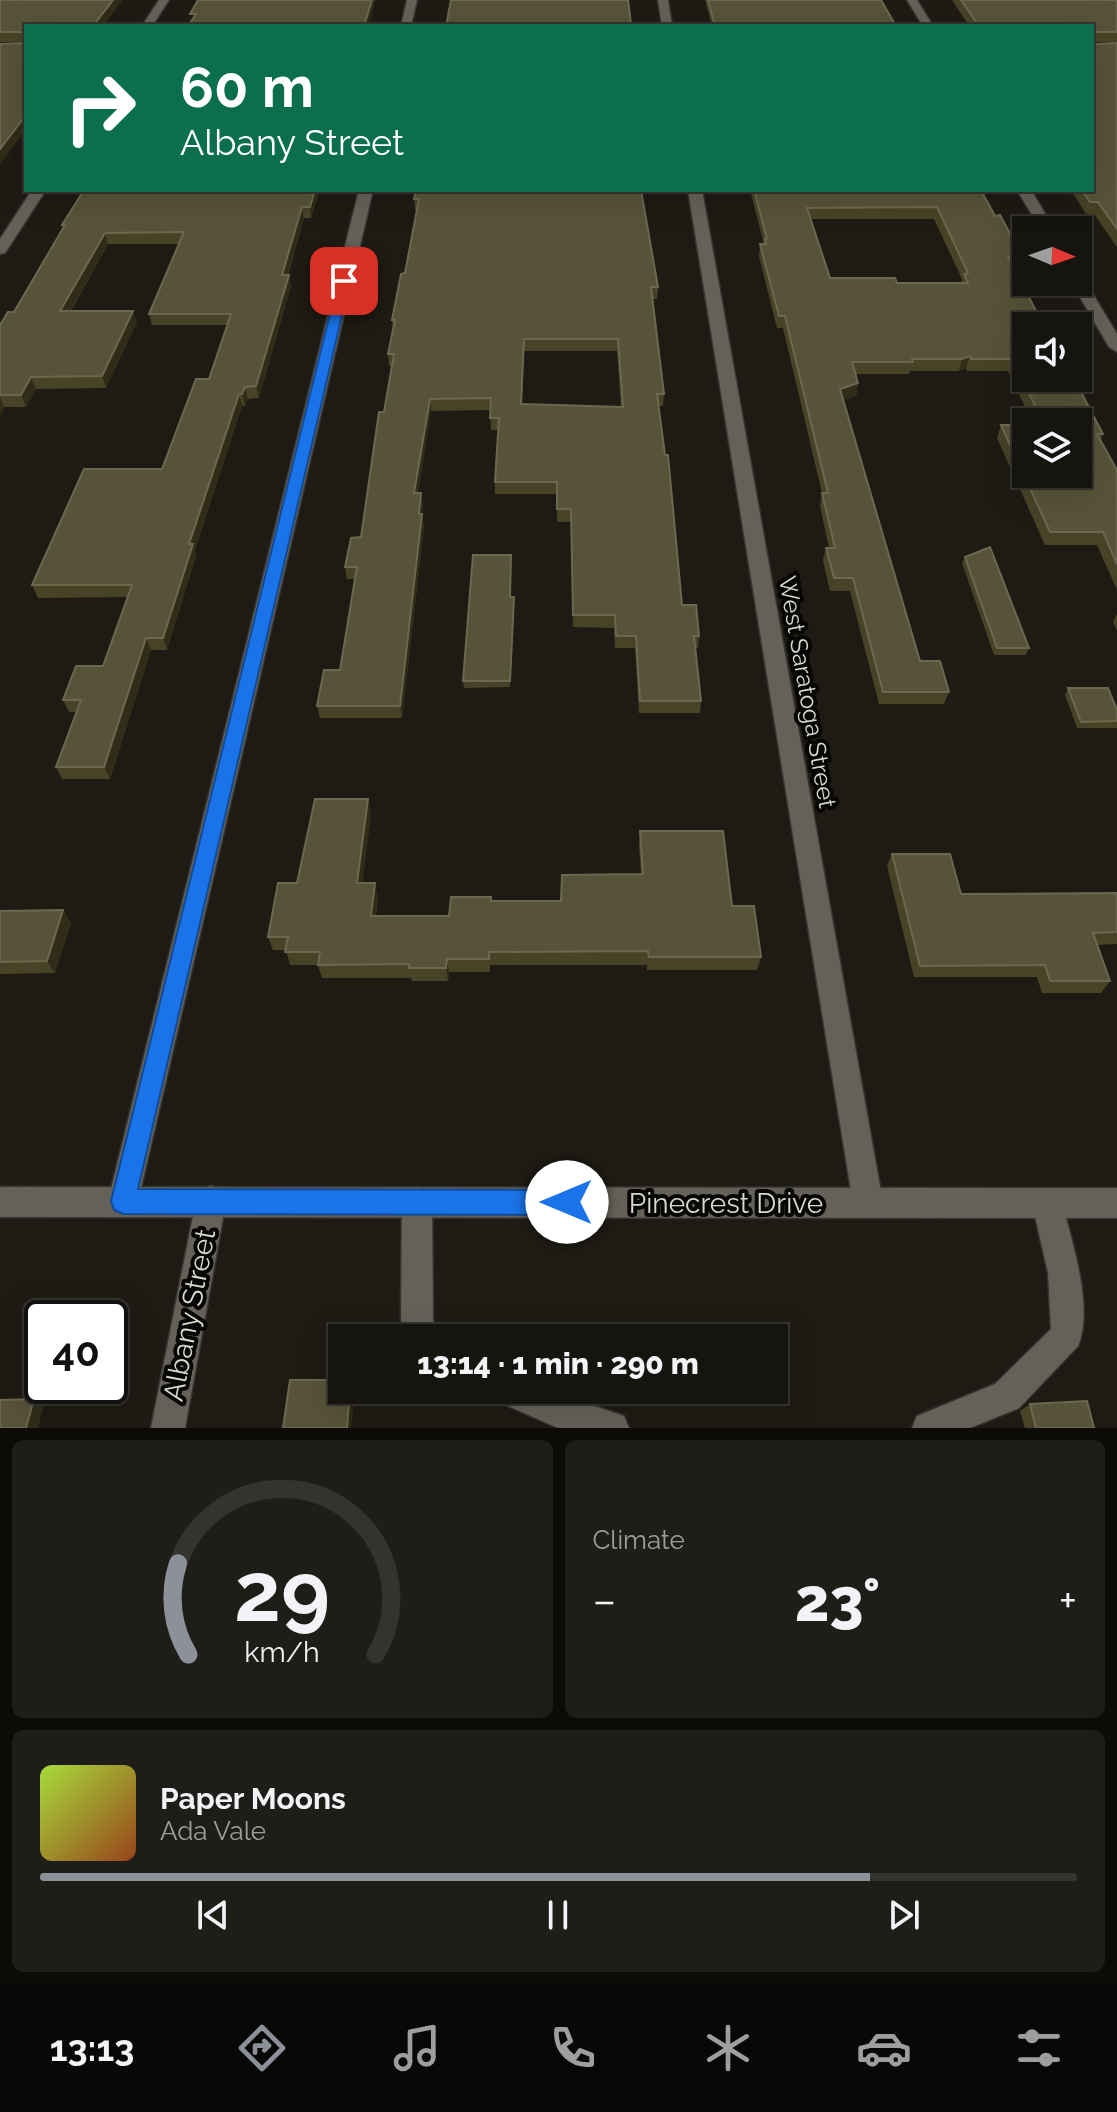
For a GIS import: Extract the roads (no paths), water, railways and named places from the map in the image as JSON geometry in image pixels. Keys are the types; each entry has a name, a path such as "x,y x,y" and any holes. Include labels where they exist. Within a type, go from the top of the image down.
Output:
{"street":[{"path":"148,24 164,0"},
{"path":"406,24 412,0"},
{"path":"663,0 667,24"},
{"path":"912,0 927,24"},
{"path":"0,250 38,192"},
{"path":"123,1201 366,192"},
{"name":"West Saratoga Street","path":"695,192 868,1203"},
{"path":"1025,192 1040,216"},
{"path":"1087,296 1117,347"},
{"name":"Albany Street","path":"168,1428 211,1201"},
{"name":"Pinecrest Drive","path":"0,1202 1117,1203"},
{"path":"417,1202 419,1324"},
{"path":"929,1428 1007,1396 1067,1335 1064,1273 1047,1203"},
{"path":"539,1404 612,1428"}]}
